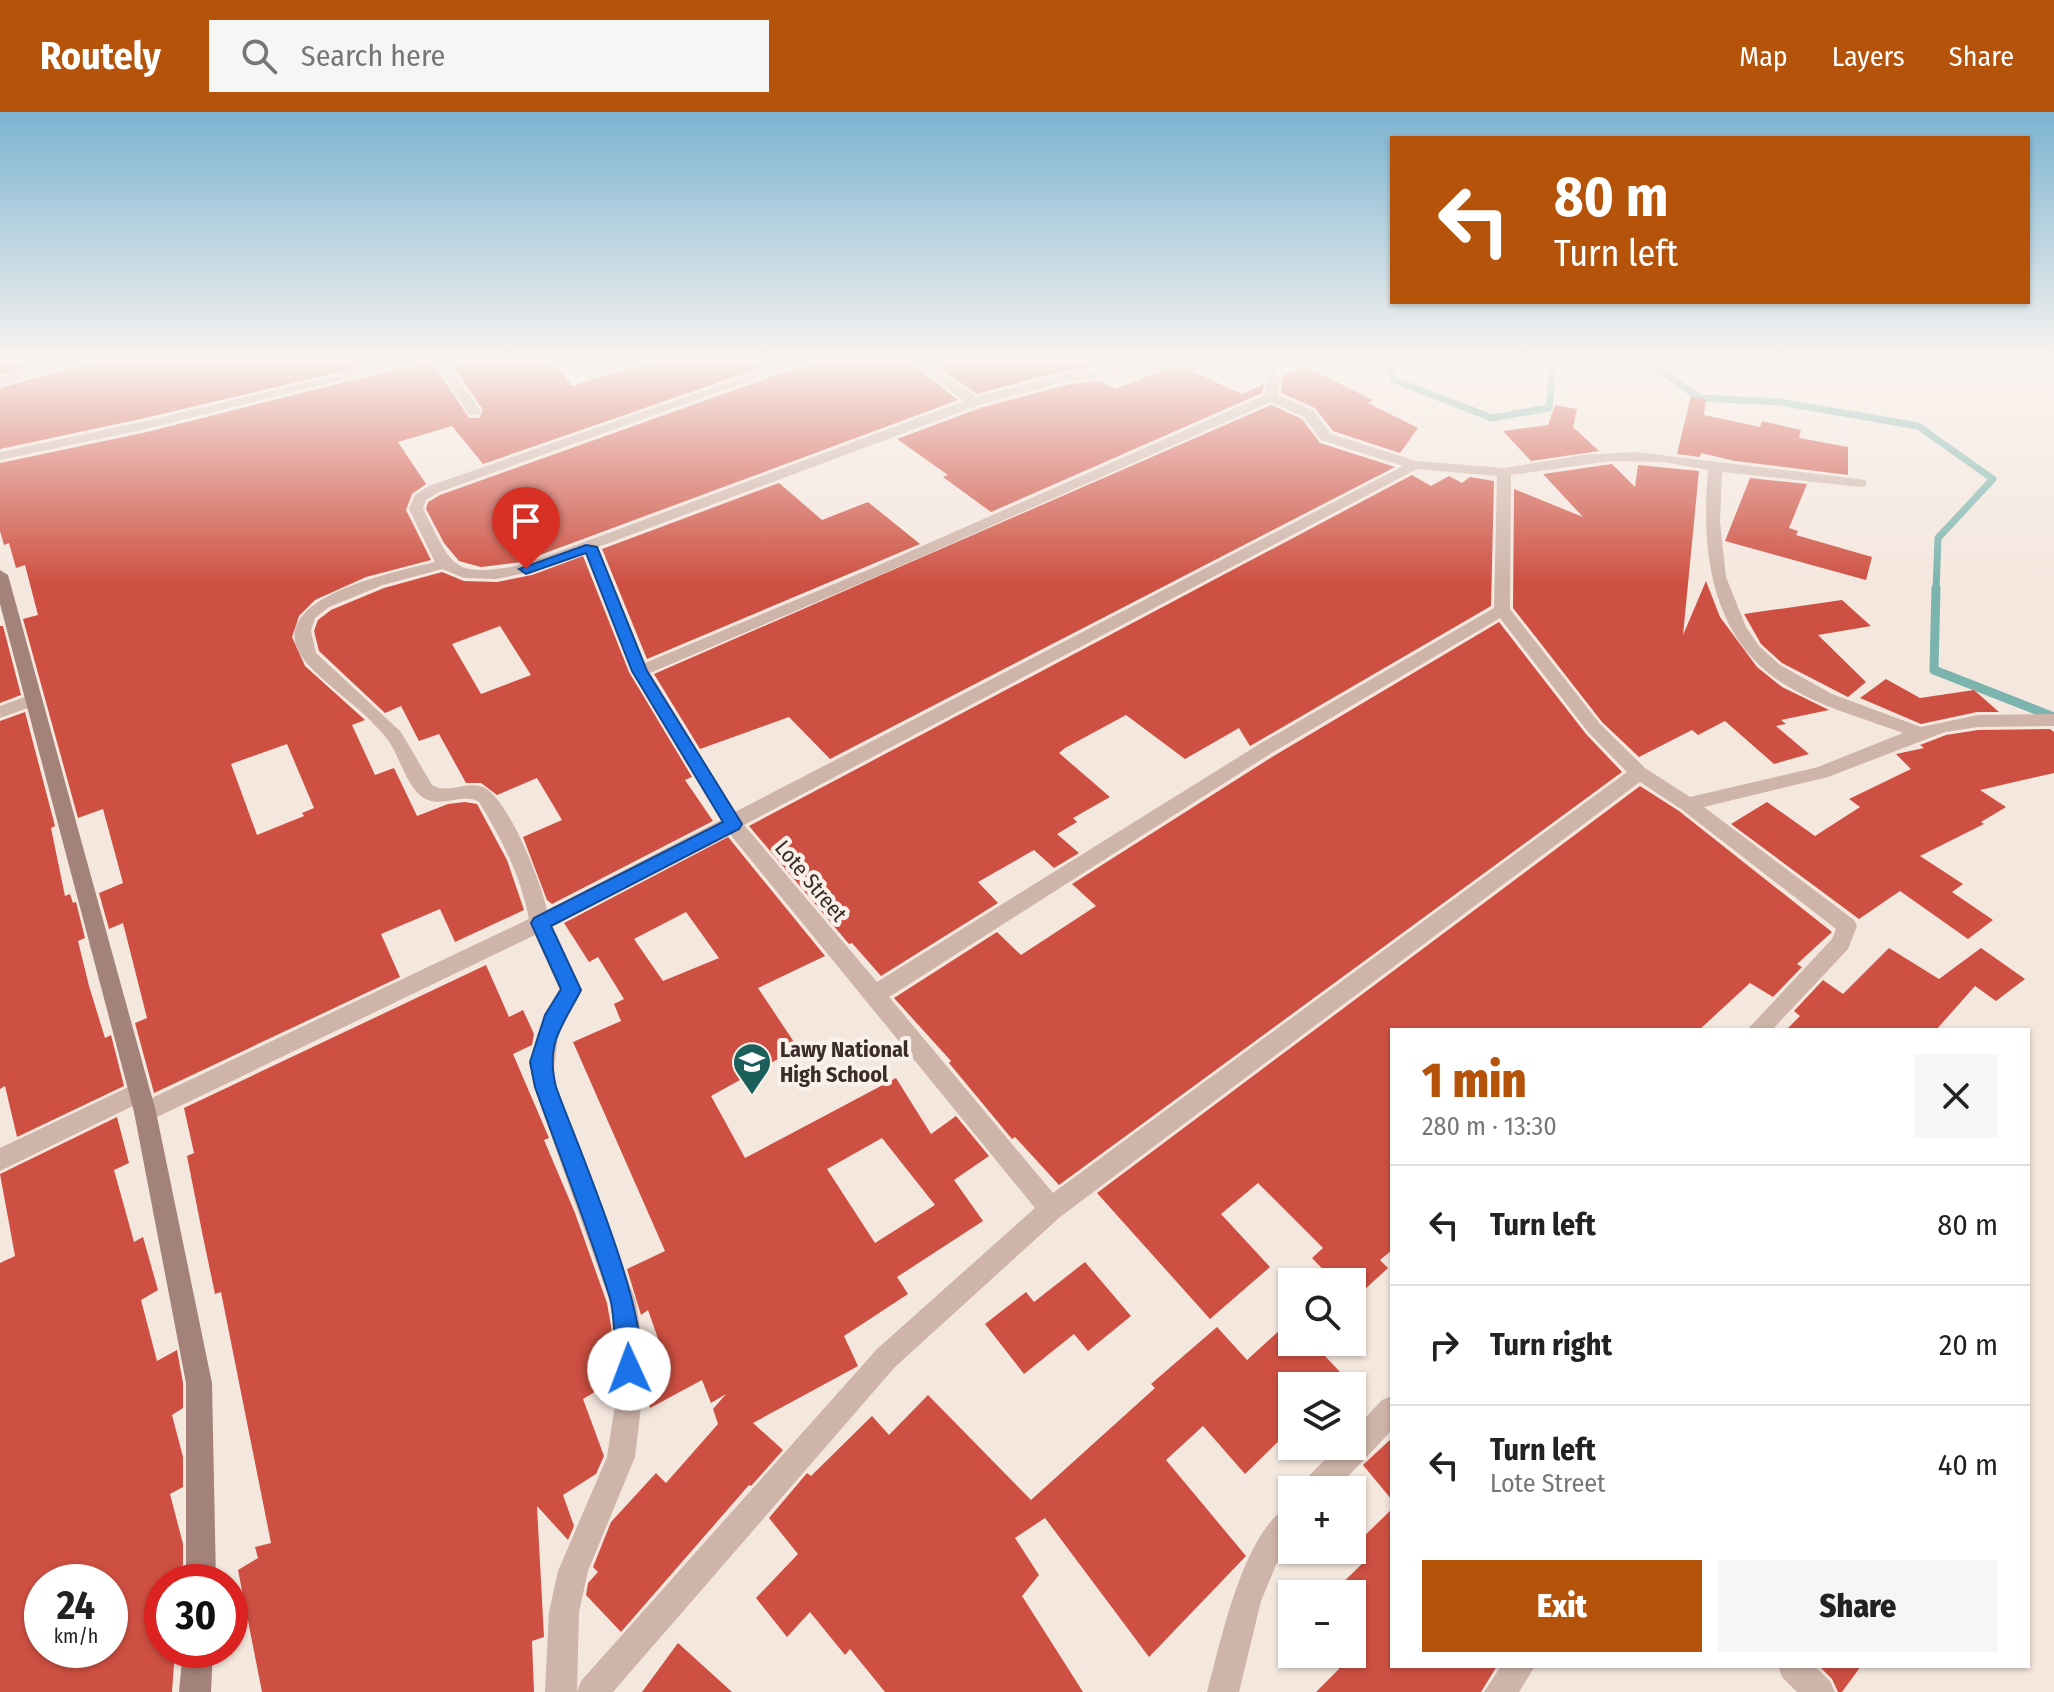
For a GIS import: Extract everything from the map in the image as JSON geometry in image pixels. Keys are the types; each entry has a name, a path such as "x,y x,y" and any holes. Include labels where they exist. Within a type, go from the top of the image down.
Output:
{"main road":[{"path":"0,575 142,1102 199,1383 201,1564"},
{"path":"195,1692 197,1668"}],"street":[{"path":"0,456 96,436"},
{"path":"445,564 416,509 420,498 426,493 581,436"},
{"path":"561,1692 564,1612 573,1571 621,1457 629,1398 629,1341 623,1302 545,1087 540,1062 555,1015 571,990 540,923 535,899 511,838 486,797 479,792 465,792 437,797 425,790 395,736 309,655 303,631 308,616 323,604 378,582 445,564 471,575 526,569 885,436"},
{"path":"640,671 875,572 1183,436"},
{"path":"1325,436 1415,465 1504,472 1561,462 1650,455 1683,458 1715,467 1861,483"},
{"path":"0,1160 142,1102 540,923 1415,465"},
{"path":"1715,467 1712,531 1717,572 1736,622 1755,652 1776,671 1817,693 1920,733"},
{"path":"1504,472 1502,610 1594,728 1639,773 1688,804 1847,926 1841,943 1760,1028"},
{"name":"Lote Street","path":"590,547 640,671 733,824 1051,1209"},
{"path":"874,995 1237,765 1368,685 1502,610"},
{"path":"0,712 33,700"},
{"path":"1688,804 1822,772 1920,733 1978,721 2054,720"},
{"path":"592,1692 886,1358 1051,1209 1639,773"},
{"path":"1328,1476 1390,1412"},
{"path":"1223,1692 1246,1601 1265,1555 1278,1538"},
{"path":"1500,1692 1518,1668"},
{"path":"1795,1668 1819,1692"}],"building":[{"path":"0,436 62,436 0,449"},
{"path":"129,436 419,436 398,442 426,484 412,494 406,510 431,560 366,577 315,600 299,616 292,637 305,666 365,720 352,725 375,775 394,768 417,816 448,804 477,804 507,860 524,910 455,942 440,909 381,934 400,977 154,1093 135,1023 147,1018 123,923 109,929 99,893 123,883 103,809 78,818 23,619 38,615 25,565 16,568 9,543 4,545 0,531 0,463","holes":["287,744 314,808 302,813 304,816 257,835 231,764"]},
{"path":"460,436 565,436 483,464"},
{"path":"606,436 862,436 521,562 481,567 459,561 444,543 426,509 428,502"},
{"path":"906,436 1165,436 991,512 943,477 948,475 897,439"},
{"path":"1201,436 1315,436 1320,443 1395,467 830,759 789,717 700,749 654,674"},
{"path":"1347,436 1412,436 1400,453"},
{"path":"1507,436 1582,436 1599,451 1531,461"},
{"path":"1681,436 1800,436 1848,447 1848,475 1735,461 1701,453 1700,457 1677,454"},
{"path":"1612,464 1635,487 1638,465 1699,471 1683,635 1706,581 1720,617 1757,667 1782,687 1829,710 1781,720 1786,724 1776,726 1809,754 1774,764 1725,721 1698,735 1692,730 1639,757 1602,722 1513,608 1514,489 1583,517 1543,474"},
{"path":"1412,475 1431,486 1449,476 1462,483 1470,477 1494,481 1491,606 1250,746 1239,728 1185,759 1126,715 1065,748 1059,753 1110,797 1073,818 1077,822 1057,834 1079,853 1054,868 1034,850 978,882 998,903 881,976 852,943 849,944 749,826"},
{"path":"1750,478 1807,484 1789,528 1798,531 1796,535 1872,557 1866,580 1725,541"},
{"path":"779,483 822,520 868,502 920,544 647,659 602,549"},
{"path":"583,556 629,672 692,777 685,780 713,821 552,904 547,900 523,837 562,820 537,778 497,795 481,783 466,783 439,734 419,741 401,706 385,713 319,651 314,631 318,620 331,610 384,588 442,572 464,581 497,582 532,575","holes":["500,626 531,675 481,694 452,644"]},
{"path":"1842,600 1871,626 1818,635 1866,682 1848,697 1782,663 1761,644 1744,614"},
{"path":"1499,622 1586,734 1622,772 1059,1185 1015,1137 1012,1139 949,1063 951,1061 894,998 997,932 1021,955 1096,906 1072,884 1272,757"},
{"path":"0,626 3,626 21,695 0,703"},
{"path":"1886,679 1920,698 1974,690 1999,712 1977,712 1921,724 1860,698"},
{"path":"25,712 55,826 51,828 65,896 70,894 73,903 76,902 85,938 78,941 89,986 105,1038 111,1035 124,1086 17,1137 5,1086 0,1089 0,721"},
{"path":"2050,729 2054,732 2054,773 1980,790 2006,807 1981,822 1984,824 1920,856 1963,884 1952,892 1993,920 1968,939 1900,891 1859,919 1731,824 1767,802 1815,836 1860,807 1849,799 1911,769 1896,754 1924,748 1920,745 1946,735 1978,730"},
{"path":"1640,786 1679,811 1832,932 1797,964 1802,967 1773,997 1750,983 1701,1028 1390,1028 1390,1252 1380,1260 1388,1268 1366,1288 1366,1268 1322,1268 1312,1258 1323,1248 1258,1183 1221,1214 1270,1267 1210,1319 1097,1193"},
{"path":"728,837 825,956 758,988 798,1048 711,1096 745,1158 896,1078 931,1134 956,1116 989,1156 954,1180 983,1221 897,1277 908,1294 844,1336 858,1366 753,1423 783,1450 621,1632 586,1595 588,1583 598,1572 593,1567 611,1522 656,1473 666,1483 718,1424 713,1409 726,1394 711,1403 702,1380 650,1408 645,1382 669,1370 648,1310 641,1315 627,1269 665,1251 573,1042 621,1021 614,1004 624,999 598,957 589,962 564,923","holes":["686,912 719,958 663,981 634,939","882,1138 935,1205 875,1243 827,1169"]},
{"path":"1889,948 1939,979 1981,948 2025,979 1996,1001 1975,986 1938,1028 1788,1028 1800,1016 1794,1011 1823,980 1843,994"},
{"path":"486,965 509,1017 523,1010 534,1034 532,1045 513,1054 549,1138 544,1140 575,1213 607,1303 612,1332 603,1337 613,1361 613,1381 583,1399 604,1456 596,1474 563,1495 574,1526 568,1540 537,1506 544,1637 532,1641 534,1692 262,1692 248,1621 248,1564 258,1558 255,1547 271,1543 221,1292 215,1294 202,1232 187,1156 194,1153 184,1108"},
{"path":"117,1117 129,1163 114,1170 134,1242 143,1237 158,1290 141,1300 157,1361 177,1350 183,1383 183,1408 172,1415 183,1457 183,1487 170,1494 183,1544 183,1564 144,1564 144,1668 174,1668 172,1692 0,1692 0,1263 15,1256 0,1174"},
{"path":"1085,1262 1131,1316 1088,1351 1074,1334 1024,1374 985,1324 1026,1292 1034,1302"},
{"path":"1217,1327 1247,1360 1278,1332 1278,1356 1325,1356 1340,1372 1278,1372 1278,1442 1245,1474 1203,1426 1166,1460 1246,1556 1149,1657 1045,1518 1015,1538 1039,1575 1022,1596 1083,1692 885,1692 850,1649 845,1655 810,1612 787,1637 756,1598 798,1554 769,1518 807,1473 811,1476 872,1416 889,1435 928,1395 1031,1500 1155,1388 1151,1384"},
{"path":"1390,1440 1390,1498 1363,1465"},
{"path":"1390,1511 1390,1668 1496,1668 1481,1692 1316,1692 1338,1668 1366,1668 1366,1580 1345,1580 1362,1564 1366,1564 1366,1534"},
{"path":"678,1643 732,1692 642,1692"},
{"path":"1821,1668 1860,1668 1842,1692 1838,1692 1832,1679"}],"waterway":[{"path":"1932,436 1993,479 1938,538 1936,590"},
{"path":"1936,588 1934,670 2054,717"}],"place":[{"name":"Lawy National High School","path":"752,1096"}],"route":[{"path":"526,569 590,547 640,671 733,824 540,923 571,990 555,1015 540,1062 545,1087 623,1302 629,1341 629,1369"}]}
